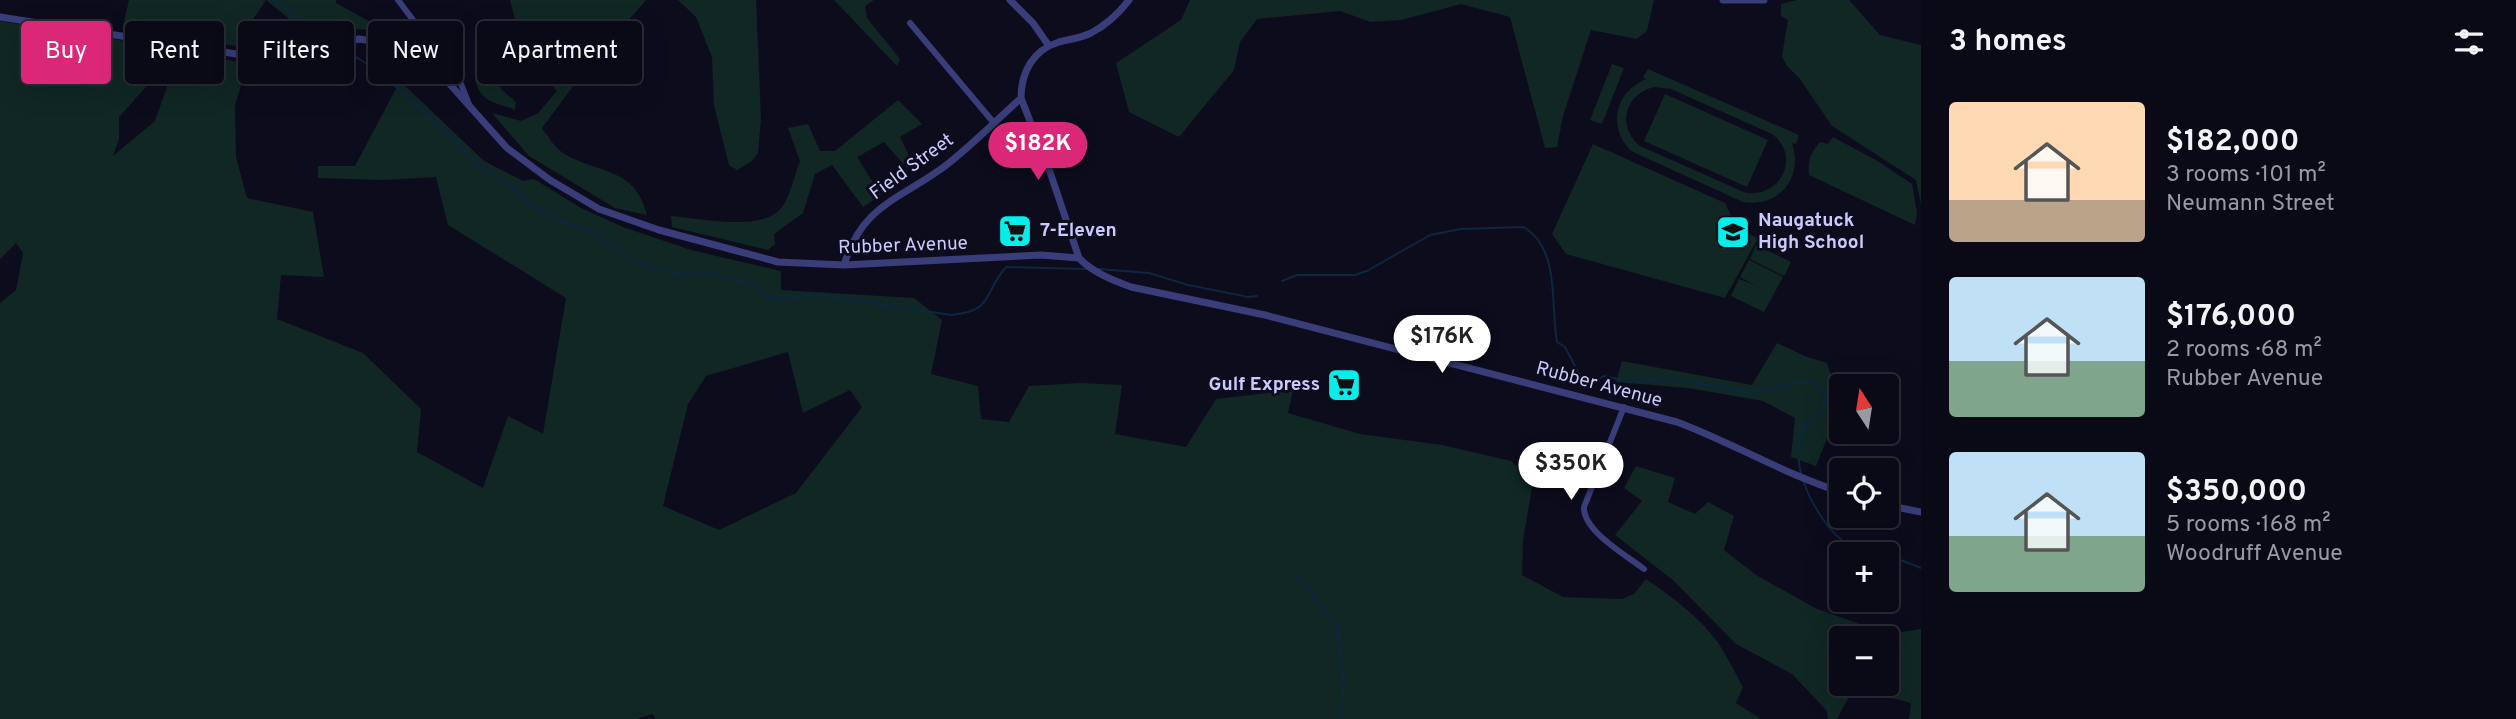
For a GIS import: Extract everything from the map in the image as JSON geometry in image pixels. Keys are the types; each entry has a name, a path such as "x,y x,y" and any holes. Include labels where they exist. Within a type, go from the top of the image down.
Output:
{"street":[{"path":"398,0 461,84 469,104"},
{"path":"1010,0 1033,23 1049,47"},
{"path":"1080,260 1021,98 1024,75 1039,53 1049,47 1090,34 1113,17 1129,0"},
{"path":"1723,0 1764,0"},
{"name":"Rubber Avenue","path":"0,17 249,56 293,54 359,39 398,45 438,71 507,148 550,180 599,208 659,230 778,262 844,265 1049,255 1080,260 1100,273 1131,286 1265,315 1624,407 1707,433 1829,488"},
{"path":"911,23 994,123"},
{"name":"Field Street","path":"844,265 855,237 886,202 947,164 1021,98"},
{"path":"1624,407 1584,507 1584,516 1594,530 1644,569"},
{"path":"1899,508 1921,512"}],"green space":[{"path":"129,0 266,0 252,21 238,21 238,42 235,46 224,44 224,21 125,21 123,26"},
{"path":"266,0 336,0 336,3 369,21 368,30 354,29 354,21 292,21"},
{"path":"510,0 646,0 628,21 515,21"},
{"path":"678,0 756,0 761,118 758,153 752,161 737,170 729,165 714,105 712,57 696,17"},
{"path":"834,0 874,0 865,6 867,18 900,59 897,66"},
{"path":"1190,0 1654,0 1647,31 1637,39 1591,30 1563,116 1557,147 1545,148 1510,17 1461,4 1401,20 1371,22 1340,11 1257,19 1240,42 1234,70 1179,137 1129,112 1116,63 1181,20"},
{"path":"1797,0 1849,0 1880,35 1921,45 1921,204 1916,180 1832,126 1800,79 1786,65 1782,56 1788,20 1781,16 1781,4"},
{"path":"0,21 21,25 21,84 111,84 111,39 125,41 125,84 148,84 119,117 119,139 113,156 155,121 168,84 224,84 224,59 238,62 238,84 242,84 235,105 236,157 247,198 313,212 324,277 281,275 277,319 363,353 421,409 417,452 483,488 508,416 543,434 566,298 448,225 436,177 384,180 318,178 318,166 355,166 398,84 403,84 484,161 523,181 534,179 581,208 623,227 691,250 781,271 781,290 914,298 942,320 931,374 978,386 981,419 1009,422 1029,386 1081,383 1122,385 1115,434 1186,447 1216,399 1293,390 1288,413 1360,434 1442,445 1511,461 1533,481 1523,540 1522,575 1563,597 1622,599 1634,594 1646,579 1685,608 1711,634 1743,687 1736,703 1761,719 655,719 653,714 636,719 0,719 0,303 16,290 23,253 16,243 0,259","holes":["788,352 803,413 850,390 862,407 796,493 719,530 663,506 688,404 706,376"]},
{"path":"1612,64 1624,68 1602,124 1590,120"},
{"path":"1648,69 1799,135 1796,144 1792,143 1794,167 1786,188 1768,200 1743,202 1631,151 1623,142 1619,131 1618,111 1627,92 1646,79 1643,77","holes":["1655,87 1671,89 1772,134 1781,143 1785,153 1786,163 1778,182 1759,193 1746,193 1640,146 1628,130 1626,121 1631,103 1645,90"]},
{"path":"477,78 477,84 500,84 501,89 516,102 515,110 485,98 481,94 475,80"},
{"path":"551,84 575,84 542,128 554,145 576,160 625,180 641,199 647,215 615,208 529,156 492,113 521,121 538,113 557,91"},
{"path":"1665,94 1768,140 1747,187 1644,141"},
{"path":"898,100 922,124 900,137 913,164 907,168 884,142 857,157 881,195 863,207 832,165 815,174 803,213 774,234 775,244 768,250 672,227 671,216 746,222 773,215 785,203 800,161 788,128 808,124 820,151 835,151"},
{"path":"1833,137 1876,160 1912,184 1917,213 1915,225 1809,175 1812,153 1820,142 1828,144"},
{"path":"1593,144 1725,203 1738,230 1758,238 1725,298 1566,254 1552,234"},
{"path":"1756,245 1791,262 1784,276 1750,259"},
{"path":"1749,260 1783,277 1764,312 1731,296 1739,279 1755,285 1740,277"},
{"path":"1777,343 1827,363 1830,374 1829,434 1816,466 1791,457 1795,418 1763,401 1688,388 1616,382 1622,361 1752,385"},
{"path":"1636,466 1675,478 1668,502 1695,514 1708,502 1734,516 1724,550 1756,575 1817,609 1866,626 1829,626 1829,696 1850,696 1837,719 1828,719 1827,711 1792,674 1736,644 1674,581 1615,535 1642,501 1624,488"},
{"path":"1921,629 1921,719 1909,719 1911,703 1884,696 1899,696 1899,632"}],"waterway":[{"path":"273,0 302,21"},
{"path":"354,56 378,71 450,135 481,168 511,186 531,206 565,223 588,230 633,260 661,270 687,275 703,271 752,285 776,300 808,295 827,296 951,315 965,313 981,305 1006,267 1087,269"},
{"path":"1282,281 1297,275 1355,275 1367,271 1430,235 1461,229 1524,227 1536,237 1544,249 1552,279 1557,342 1565,347 1584,383 1590,384 1604,376 1632,382 1686,381 1748,393 1809,382 1826,394 1826,401 1819,414 1801,429 1798,452 1801,474"},
{"path":"1099,269 1149,273 1188,285 1248,297 1257,296"},
{"path":"1804,483 1822,518 1845,542"},
{"path":"1899,559 1921,568"},
{"path":"1295,573 1336,625 1344,679 1341,719"}],"place":[{"name":"7-Eleven","path":"1015,231"},
{"name":"Naugatuck High School","path":"1733,232"},
{"name":"Gulf Express","path":"1344,385"}]}
